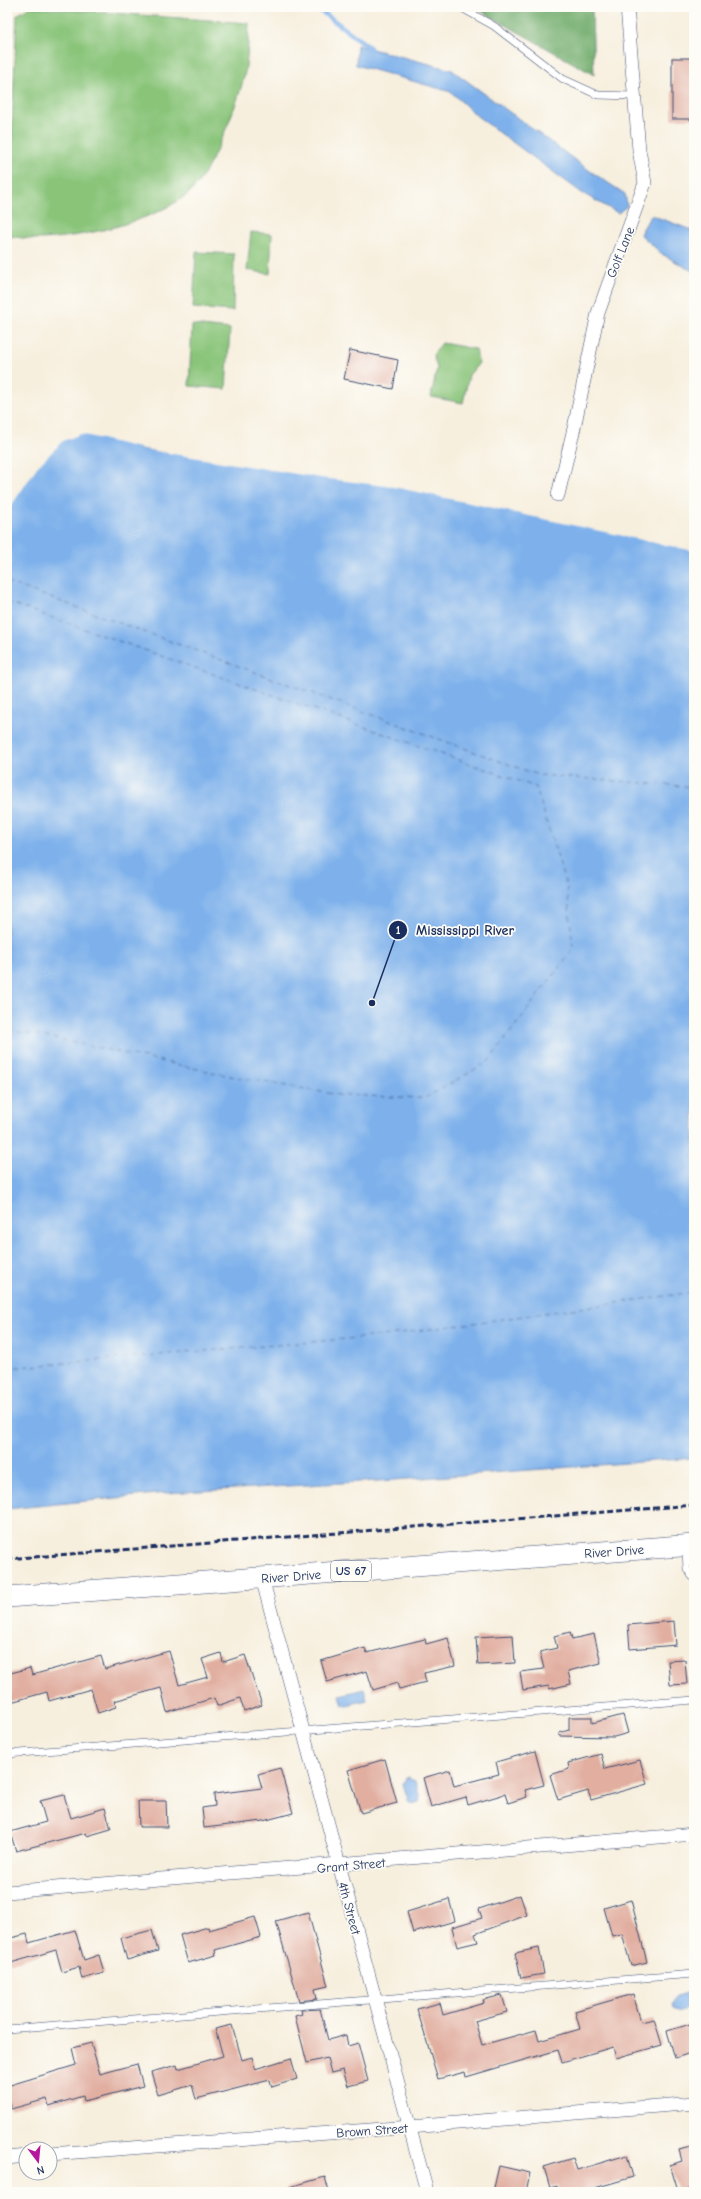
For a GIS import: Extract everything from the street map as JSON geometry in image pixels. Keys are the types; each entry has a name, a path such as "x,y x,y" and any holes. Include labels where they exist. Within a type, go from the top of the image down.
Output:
{"main road":[{"name":"River Drive","path":"7,1597 690,1545"}],"street":[{"name":"Golf Lane","path":"558,495 574,428 598,313 645,183 639,150 627,7"},
{"name":"4th Street","path":"262,1578 427,2192"},
{"name":"Grant Street","path":"7,1892 339,1866 694,1834"},
{"name":"Brown Street","path":"58,2153 410,2127 694,2103"},
{"path":"7,2158 18,2157"}],"lane":[{"path":"460,7 494,26 563,78 598,95 634,96"},
{"path":"690,1545 687,1569 694,1579"},
{"path":"7,1754 694,1700"},
{"path":"7,2029 694,1974"}],"green space":[{"path":"30,7 249,23 248,50 241,89 223,136 208,168 193,189 179,200 162,210 120,226 75,236 55,238 33,239 7,236 17,15"},
{"path":"474,7 592,7 594,75"},
{"path":"251,232 272,234 270,274 247,270"},
{"path":"196,252 234,254 233,311 193,308"},
{"path":"192,325 230,329 226,389 189,386"},
{"path":"442,343 475,349 479,363 469,375 463,403 431,397 437,368 433,355"}],"water":[{"path":"357,45 452,70 590,171 625,194 627,206 618,213 582,193 477,116 451,92 356,65"},
{"path":"651,215 694,231 694,272 662,254 640,234"},
{"path":"82,430 143,449 404,483 694,548 694,1458 394,1480 166,1493 7,1509 7,504 49,443"},
{"path":"364,1689 367,1700 343,1706 340,1695"},
{"path":"409,1777 415,1781 420,1799 419,1802 411,1804 403,1784 406,1778"},
{"path":"694,1991 694,2006 680,2011 672,2008 671,2003 677,1996"}],"pier":[{"path":"82,428 144,447 405,481 694,546 694,551 394,487 321,478 143,449 81,434 63,441 37,467 7,512 7,501 47,442"}],"building":[{"path":"672,58 694,58 694,119 672,119"},
{"path":"350,350 398,360 393,389 344,379"},
{"path":"674,1621 676,1645 630,1649 628,1625"},
{"path":"570,1632 572,1639 594,1634 601,1663 568,1671 571,1684 549,1689 549,1686 523,1690 520,1672 544,1669 540,1652 557,1648 554,1636"},
{"path":"513,1635 515,1663 478,1665 476,1637"},
{"path":"448,1638 455,1666 424,1673 426,1682 399,1689 397,1683 373,1690 367,1671 327,1682 321,1661 365,1648 367,1653 425,1639 426,1644"},
{"path":"169,1651 179,1685 208,1677 202,1659 221,1653 223,1662 245,1655 262,1705 244,1711 240,1698 217,1706 214,1698 167,1712 161,1688 114,1701 116,1707 98,1713 91,1689 49,1701 47,1692 7,1703 7,1674 30,1668 32,1675 101,1656 105,1669"},
{"path":"685,1660 687,1684 670,1685 668,1661"},
{"path":"623,1715 628,1733 614,1737 559,1736 559,1733 569,1730 569,1717 592,1717 592,1723"},
{"path":"535,1751 544,1785 525,1790 527,1797 508,1803 505,1794 468,1805 466,1797 431,1807 423,1778 450,1770 454,1786 499,1774 496,1762"},
{"path":"601,1754 605,1769 640,1760 647,1784 591,1800 588,1791 558,1800 550,1775 569,1769 568,1763"},
{"path":"385,1759 397,1803 361,1813 348,1770"},
{"path":"280,1768 293,1813 263,1821 204,1828 202,1808 215,1806 214,1794 262,1788 258,1774"},
{"path":"64,1795 71,1818 105,1808 111,1829 87,1836 86,1833 16,1851 10,1832 46,1822 40,1801"},
{"path":"138,1801 166,1801 167,1827 139,1827"},
{"path":"520,1895 527,1915 475,1934 478,1942 457,1947 452,1927 482,1918 479,1909"},
{"path":"449,1899 455,1921 413,1933 407,1912"},
{"path":"631,1900 647,1962 631,1966 622,1934 612,1936 604,1908"},
{"path":"308,1912 328,1986 315,1989 317,1999 299,2001 276,1921"},
{"path":"255,1917 261,1937 215,1950 216,1955 188,1963 180,1935 208,1927 209,1930"},
{"path":"75,1930 84,1960 99,1955 104,1973 82,1979 79,1967 62,1972 56,1950 7,1964 7,1939 27,1934 29,1943"},
{"path":"152,1930 158,1951 127,1960 121,1938"},
{"path":"539,1948 544,1974 521,1978 515,1953"},
{"path":"633,1994 641,2022 654,2019 662,2045 616,2058 613,2047 562,2062 558,2050 466,2077 465,2072 438,2079 417,2009 440,2003 443,2015 484,2003 483,2000 502,1995 507,2012 475,2021 482,2045 536,2030 539,2041 580,2029 575,2011"},
{"path":"320,2009 328,2040 346,2035 348,2046 358,2043 368,2081 348,2086 343,2070 331,2073 327,2058 307,2063 295,2016 302,2014 301,2010"},
{"path":"694,2023 694,2052 675,2058 667,2031"},
{"path":"232,2025 242,2060 252,2057 255,2069 291,2058 297,2079 272,2087 270,2080 196,2099 192,2085 158,2095 151,2072 177,2065 178,2069 223,2056 215,2029"},
{"path":"91,2043 100,2074 137,2064 143,2086 84,2101 83,2096 49,2106 47,2099 11,2109 7,2097 7,2086 76,2065 72,2048"},
{"path":"694,2146 694,2188 678,2191 670,2165 682,2161 679,2150"},
{"path":"627,2155 633,2177 581,2192 559,2192 557,2186 550,2188 544,2167 573,2158 577,2170"},
{"path":"499,2166 530,2173 526,2192 493,2192"},
{"path":"325,2177 329,2192 287,2192 286,2188"}],"waterway":[{"path":"316,7 370,48"}],"ferry route":[{"path":"7,582 538,775 694,787"},
{"path":"7,602 536,787 567,888 573,949 488,1062 425,1098 339,1095 230,1076 48,1037 7,1030"},
{"path":"7,1368 381,1336 694,1292"}],"railway":[{"path":"7,1559 694,1505"}],"place":[{"name":"Mississippi River","path":"372,1003"}]}
